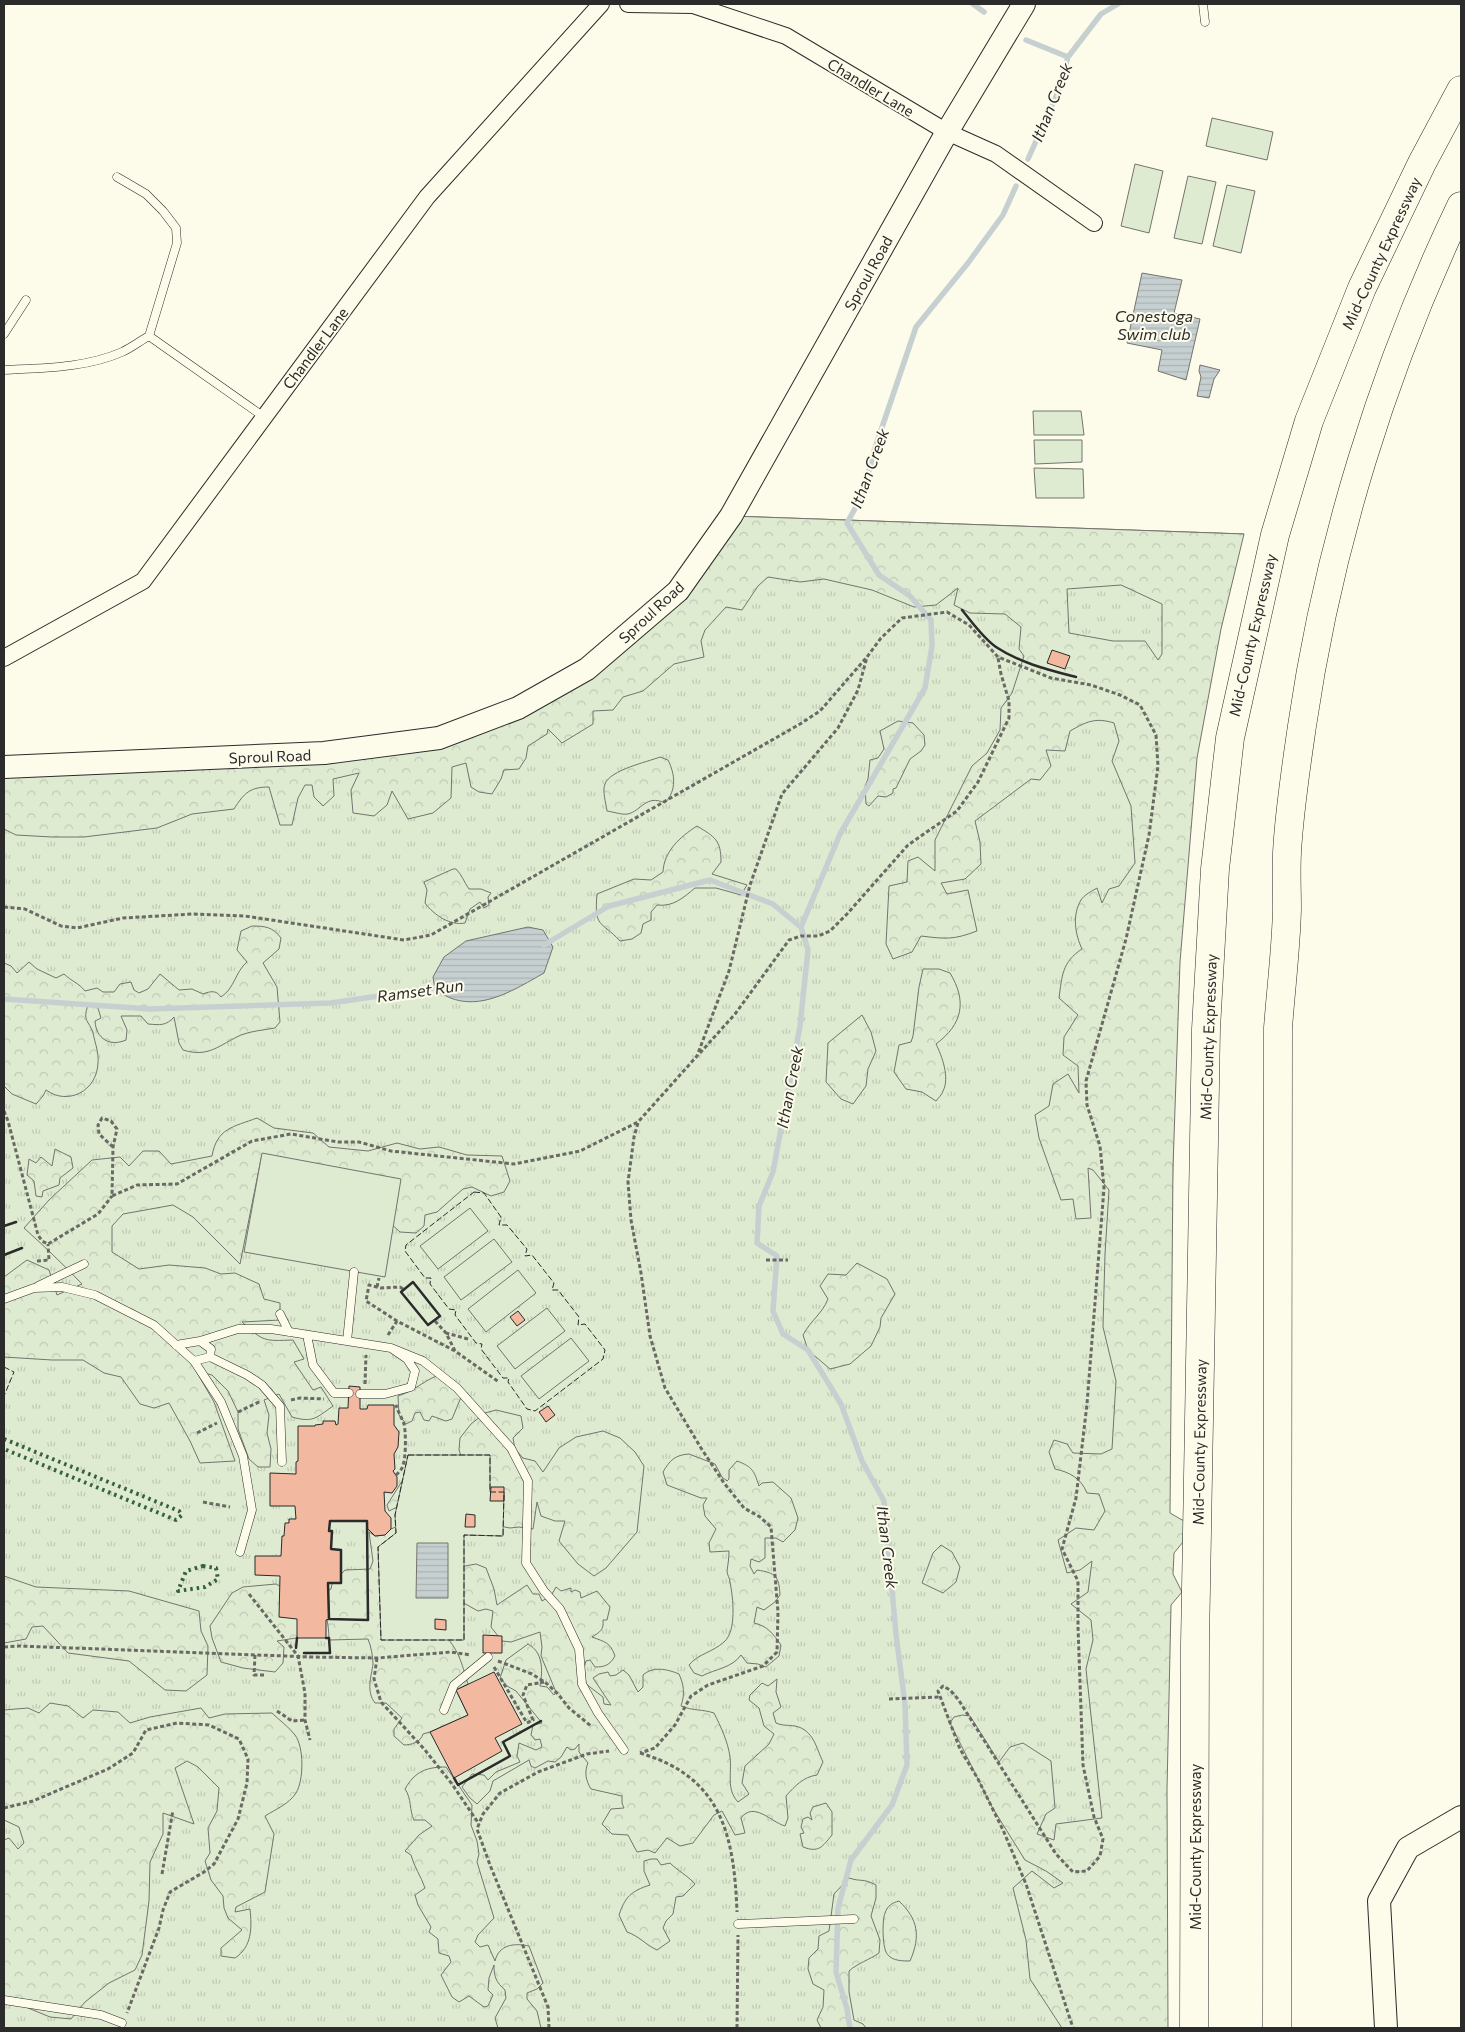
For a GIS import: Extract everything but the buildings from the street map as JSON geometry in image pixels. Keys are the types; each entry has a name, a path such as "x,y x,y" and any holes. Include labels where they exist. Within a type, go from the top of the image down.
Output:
{"highway":[{"name":"Mid-County Expressway","path":"1194,2028 1195,1644 1206,1029 1215,869 1230,738 1274,536 1309,421 1362,288 1422,163 1461,90"},
{"path":"1277,2028 1278,1028 1287,910 1287,852 1302,726 1323,611 1338,549 1366,448 1392,368 1421,294 1461,206"}],"main road":[{"name":"Sproul Road","path":"4,767 324,753 439,738 518,708 587,669 678,591 731,516 947,132 1024,4"},
{"path":"1386,2028 1379,1901 1408,1848 1461,1817"}],"street":[{"name":"Chandler Lane","path":"4,658 143,580 427,198 601,4"},
{"name":"Chandler Lane","path":"628,4 693,5 786,36 947,132 996,154 1094,223"}],"lane":[{"path":"1204,4 1204,22"},
{"path":"4,370 56,368 96,360 122,352 149,336 178,243 176,228 146,194 117,177"},
{"path":"4,334 26,300"},
{"path":"149,336 264,417"},
{"path":"4,1299 34,1288 84,1264"},
{"path":"347,1341 354,1272"},
{"path":"34,1288 62,1286 95,1294 154,1326 194,1361 220,1402 243,1456 252,1510 240,1552"},
{"path":"280,1314 289,1332"},
{"path":"176,1345 200,1341 238,1329 289,1332 391,1348 423,1361 457,1388 511,1448 528,1481 526,1564 544,1591 560,1609 578,1649 582,1684 598,1713 624,1750"},
{"path":"307,1335 313,1365 334,1393 348,1394"},
{"path":"200,1341 211,1349 210,1357"},
{"path":"363,1394 385,1394 411,1387 415,1371 407,1359 391,1348"},
{"path":"194,1361 210,1357 262,1385 280,1406 282,1462"},
{"path":"444,1710 454,1685 488,1657"},
{"path":"738,1924 852,1919"},
{"path":"4,2000 101,2015 122,2023"}],"path":[{"path":"4,907 25,908 61,926 77,928 123,918 193,914 245,916 404,940 431,935 800,724 820,710 867,657 881,638 902,618 947,612 969,625 998,657 1051,678 1098,687 1120,695 1140,706 1156,735 1158,766 1149,835 1126,939 1086,1081 1087,1105 1100,1146 1104,1188 1087,1404 1076,1498 1062,1549 1078,1581 1083,1765 1094,1818 1103,1839 1100,1856 1087,1871 1073,1872 1056,1854 958,1698 943,1686 938,1691 960,1749 978,1779 1003,1830 1026,1884 1072,2028"},
{"path":"697,1056 729,972 750,885 782,794 838,728 858,690 867,657"},
{"path":"48,1244 98,1214 112,1196 137,1185 177,1184 252,1140 291,1134 338,1142 359,1142 391,1151 514,1164 580,1151 638,1122 735,1014 789,940 801,936 816,936 830,931 908,844 957,811 978,782 1009,718 1010,701 1000,674 998,657"},
{"path":"4,1111 27,1187 38,1235 42,1241 48,1244"},
{"path":"112,1196 113,1148 117,1129 111,1121 102,1118 98,1125 99,1134 113,1148"},
{"path":"638,1122 634,1137 629,1192 631,1220 650,1336 665,1388 701,1448 724,1483 744,1508 760,1517 771,1527 778,1612 777,1652 763,1666 708,1685 691,1696 670,1731 654,1748 640,1753"},
{"path":"37,1261 49,1260 48,1244"},
{"path":"766,1260 788,1260"},
{"path":"377,1287 379,1278"},
{"path":"403,1289 400,1287 369,1285 366,1301 397,1321 455,1351 500,1382"},
{"path":"435,1321 446,1333 455,1351"},
{"path":"446,1333 468,1339"},
{"path":"363,1394 366,1344"},
{"path":"286,1401 300,1398 328,1399"},
{"path":"238,1412 264,1400"},
{"path":"396,1405 404,1423 405,1441 404,1464 402,1470 396,1475"},
{"path":"197,1433 220,1421"},
{"path":"203,1502 230,1508"},
{"path":"250,1594 298,1656 305,1693 305,1720 310,1740"},
{"path":"4,1647 377,1658 451,1652 488,1657 532,1674 544,1682 558,1694 569,1708 594,1729"},
{"path":"255,1655 254,1675 264,1675"},
{"path":"488,1657 527,1724 534,1720 523,1695 526,1685 544,1682"},
{"path":"377,1658 374,1679 382,1702 425,1750 452,1784 479,1824"},
{"path":"890,1699 940,1697"},
{"path":"277,1712 292,1721 305,1720"},
{"path":"4,1808 34,1801 108,1769 133,1753 146,1730 177,1723 209,1725 239,1739 248,1759 247,1783 238,1819 214,1864 170,1892 159,1928 122,2023"},
{"path":"549,2028 548,2007 490,1865 477,1828 483,1814 500,1793 538,1772 587,1754 624,1750 640,1753 661,1759 690,1776 714,1803 730,1839"},
{"path":"162,1874 173,1810"}],"green space":[{"path":"1212,118 1273,132 1267,160 1206,146"},
{"path":"1135,164 1163,171 1149,233 1121,226"},
{"path":"1188,176 1216,182 1202,244 1174,238"},
{"path":"1227,185 1255,191 1241,253 1213,246"},
{"path":"1033,411 1081,411 1084,435 1034,435"},
{"path":"1034,440 1082,440 1082,462 1035,464"},
{"path":"1034,468 1083,469 1084,498 1036,498"},
{"path":"731,516 1244,534 1204,582 1179,849 1156,2028 4,2028 4,767 324,753 518,708 678,591"},
{"path":"731,516 1244,534 1221,629 1197,758 1180,962 1173,1167 1170,1513 1184,1521 1183,1542 1174,1553 1173,1574 1182,1592 1171,1605 1167,1790 1168,2028 1062,2028 1030,1979 1026,1940 1013,1888 1032,1871 1054,1888 1063,1883 1025,1860 992,1807 950,1723 954,1717 970,1716 999,1762 1010,1747 1023,1743 1051,1761 1055,1808 1046,1814 1037,1834 1054,1840 1056,1824 1102,1818 1086,1669 1093,1640 1091,1620 1071,1604 1088,1592 1092,1561 1080,1570 1067,1573 1058,1540 1076,1528 1094,1530 1105,1511 1099,1494 1087,1493 1074,1476 1055,1469 1049,1452 1054,1440 1067,1444 1073,1453 1101,1454 1112,1449 1116,1381 1103,1327 1109,1190 1093,1170 1088,1168 1091,1218 1076,1219 1073,1199 1061,1200 1039,1138 1035,1115 1049,1106 1053,1084 1068,1074 1079,1093 1078,1066 1063,1055 1064,1037 1078,1015 1059,998 1064,970 1070,959 1082,949 1076,924 1078,906 1084,896 1097,888 1102,903 1109,889 1119,886 1135,863 1131,806 1112,761 1119,741 1114,723 1101,720 1091,721 1070,731 1065,751 1046,750 1051,766 1040,780 1031,779 975,821 980,842 981,864 965,879 941,883 947,894 968,890 977,931 949,938 921,936 912,952 893,959 886,944 889,886 907,882 908,861 918,857 935,871 935,840 972,766 987,753 1000,730 1001,708 1012,693 1024,656 1019,649 1021,627 1005,614 970,613 954,605 958,588 936,605 914,607 872,590 824,579 800,582 768,577 758,586 742,610 726,607 705,630 701,641 704,657 674,664 643,691 623,697 613,710 593,711 593,724 562,743 548,729 547,734 528,746 526,758 519,769 504,770 492,794 479,792 471,787 466,763 452,767 451,798 433,813 408,819 392,791 387,805 374,816 353,813 351,790 359,773 333,779 334,796 323,806 314,797 312,785 305,785 298,798 292,825 280,825 269,787 257,788 248,792 234,809 192,814 157,828 84,837 16,835 4,829 4,767 324,753 518,708 678,591","holes":["1121,585 1162,604 1162,654 1158,660 1145,641 1113,641 1069,633 1067,589"]},
{"path":"898,721 913,723 924,735 925,745 921,751 910,759 896,788 893,789 893,793 886,797 878,796 869,806 866,804 865,786 868,779 870,760 878,758 884,749 880,731"},
{"path":"660,757 668,760 674,782 672,793 665,803 653,800 628,814 607,811 604,790 608,779 621,771"},
{"path":"697,826 713,836 720,849 721,862 712,874 747,885 741,895 716,888 695,888 673,903 657,905 651,912 651,920 643,924 641,933 632,939 620,941 598,919 597,894 634,879 651,880 663,872 666,858 674,845"},
{"path":"453,869 458,871 469,889 481,889 491,893 488,897 489,905 484,908 480,902 470,909 465,923 454,923 443,919 425,903 427,890 424,882"},
{"path":"252,926 268,928 275,931 281,938 279,949 263,963 277,987 280,1022 275,1028 245,1034 207,1051 192,1052 183,1050 179,1043 174,1017 165,1023 156,1025 148,1024 141,1016 121,1016 127,1030 126,1040 115,1043 105,1040 98,1033 95,1021 101,1018 97,1005 88,1005 86,1018 93,1033 98,1059 93,1081 87,1088 72,1096 55,1095 46,1090 36,1104 12,1094 4,1086 4,963 11,966 17,973 29,962 37,969 56,978 64,974 85,991 97,988 103,992 114,992 120,984 131,982 134,990 139,993 148,989 160,974 179,990 192,989 203,994 213,992 221,997 229,989 247,962 237,950 241,931"},
{"path":"923,969 939,969 950,973 959,993 960,1002 957,1020 945,1036 936,1044 943,1061 946,1080 945,1086 936,1101 922,1092 906,1089 894,1072 899,1045 911,1042 913,1036"},
{"path":"862,1015 871,1032 876,1051 868,1069 866,1086 853,1104 841,1099 826,1082 828,1043"},
{"path":"257,1118 274,1128 313,1133 329,1147 368,1151 397,1143 420,1149 439,1147 467,1155 502,1156 510,1181 504,1192 491,1196 472,1187 463,1189 437,1212 425,1215 424,1226 416,1233 400,1232 388,1221 262,1154 240,1264 193,1217 173,1205 123,1214 112,1226 112,1252 139,1269 169,1265 205,1268 221,1274 235,1273 259,1284 264,1299 280,1303 280,1320 242,1322 265,1339 293,1340 304,1359 294,1362 313,1390 321,1387 333,1406 314,1418 305,1420 292,1417 279,1394 264,1400 269,1415 267,1433 271,1449 270,1467 258,1467 249,1459 238,1429 238,1412 228,1391 212,1375 196,1371 214,1402 235,1461 200,1463 169,1403 154,1408 140,1404 121,1377 104,1373 83,1360 4,1357 4,1277 27,1260 49,1270 57,1295 82,1284 24,1228 49,1200 92,1160 120,1157 129,1166 143,1151 159,1151 171,1164 212,1156 214,1147 222,1134 227,1130"},
{"path":"55,1149 71,1157 73,1168 60,1178 59,1185 43,1191 42,1197 36,1196 34,1181 27,1175 29,1159 36,1163 41,1157 52,1166"},
{"path":"262,1153 401,1179 385,1277 244,1252"},
{"path":"470,1208 488,1231 438,1269 420,1246"},
{"path":"494,1239 512,1262 461,1300 444,1277"},
{"path":"857,1263 887,1279 895,1294 881,1318 880,1327 871,1346 850,1364 830,1369 808,1350 803,1335 823,1309 828,1299 820,1286 828,1274 846,1275"},
{"path":"518,1270 536,1293 486,1332 468,1309"},
{"path":"547,1308 565,1331 515,1369 497,1346"},
{"path":"571,1338 589,1361 539,1399 521,1376"},
{"path":"443,1374 449,1386 464,1390 452,1419 446,1421 432,1416 429,1421 424,1420 420,1412 415,1413 412,1421 406,1424 399,1415 398,1396"},
{"path":"496,1410 521,1416 523,1428 513,1438 515,1449 523,1458 535,1461 543,1472 559,1448 576,1437 603,1431 620,1438 635,1452 644,1466 637,1532 606,1568 594,1576 578,1564 559,1541 565,1521 555,1521 541,1516 537,1502 533,1529 510,1528 489,1524 412,1500 389,1511 387,1505 411,1467 465,1468 459,1450 460,1438 471,1424 485,1413"},
{"path":"689,1454 715,1464 722,1477 727,1481 729,1479 729,1470 737,1461 742,1463 752,1470 759,1486 762,1483 773,1482 791,1498 798,1518 795,1530 783,1542 776,1538 765,1538 765,1558 759,1562 751,1559 750,1566 754,1574 757,1570 772,1574 775,1576 780,1589 780,1595 775,1602 764,1610 757,1607 754,1623 767,1628 781,1645 779,1656 766,1667 747,1663 741,1655 728,1666 702,1676 694,1673 689,1665 724,1642 728,1637 731,1630 733,1605 727,1571 729,1551 710,1552 709,1543 716,1529 705,1516 703,1505 707,1498 701,1498 667,1485 663,1472 673,1459"},
{"path":"408,1455 490,1455 490,1492 504,1492 503,1536 464,1535 464,1640 381,1640 378,1547 396,1533 395,1515"},
{"path":"398,1526 442,1632 459,1656 468,1684 456,1690 468,1715 423,1734 415,1742 404,1745 394,1736 394,1729 402,1718 386,1703 375,1703 372,1698 370,1684 373,1661 368,1639 329,1640 325,1599 325,1593 331,1589 332,1584 345,1570 370,1569 373,1561 369,1532 375,1536 384,1535"},
{"path":"941,1545 952,1552 960,1567 956,1582 943,1593 922,1583 933,1553"},
{"path":"476,1564 486,1568 494,1589 497,1605 527,1585 533,1594 539,1594 542,1601 551,1596 556,1587 561,1591 571,1588 571,1592 575,1590 580,1592 581,1598 597,1591 610,1607 607,1620 603,1620 602,1628 592,1637 606,1643 615,1656 611,1662 602,1667 595,1667 590,1660 586,1661 584,1668 586,1684 603,1697 604,1704 611,1705 593,1678 599,1674 608,1672 610,1676 616,1675 623,1670 629,1675 638,1692 643,1687 643,1675 651,1670 660,1669 679,1674 683,1690 681,1706 714,1713 729,1751 731,1787 734,1797 738,1802 749,1794 742,1783 745,1766 769,1744 774,1734 764,1726 759,1708 749,1700 750,1695 762,1683 768,1686 777,1679 776,1692 781,1707 773,1713 776,1723 795,1726 806,1731 814,1740 823,1762 817,1775 803,1780 786,1796 788,1818 785,1826 763,1814 751,1812 746,1813 741,1818 745,1833 735,1835 722,1811 714,1815 693,1843 680,1846 667,1838 655,1853 648,1850 637,1852 628,1835 612,1834 602,1824 611,1809 624,1808 622,1796 591,1789 586,1776 588,1763 579,1752 579,1744 575,1749 571,1750 567,1747 561,1757 555,1762 548,1761 535,1768 531,1766 529,1760 493,1781 490,1791 477,1804 462,1787 472,1774 484,1775 488,1780 496,1772 520,1762 517,1756 519,1743 536,1750 542,1747 540,1739 535,1740 531,1735 533,1725 542,1723 516,1691 507,1686 500,1678 506,1660 528,1644 533,1647 541,1662 540,1686 547,1687 554,1695 556,1692 541,1656 540,1632 511,1642 502,1641 491,1627 493,1611 486,1609 478,1611 460,1601 460,1567"},
{"path":"4,1576 36,1587 129,1591 199,1611 201,1631 208,1646 207,1675 186,1691 165,1690 129,1661 68,1653 43,1626 32,1627 26,1639 4,1643"},
{"path":"276,1584 295,1594 306,1628 296,1638 277,1641 284,1647 283,1663 275,1672 243,1668 221,1662 212,1638 210,1626 232,1593 243,1587"},
{"path":"50,1703 68,1706 83,1718 93,1710 118,1712 130,1723 150,1717 201,1708 209,1718 225,1714 272,1713 287,1726 298,1740 302,1764 299,1787 296,1793 286,1803 265,1816 274,1834 265,1892 236,1907 235,1912 250,1909 251,1923 248,1943 241,1954 235,1958 221,1956 221,1948 242,1930 228,1918 224,1908 223,1896 211,1880 205,1861 210,1853 208,1828 217,1811 219,1788 198,1767 187,1761 175,1768 194,1824 163,1813 163,1834 150,1862 149,1901 142,1955 135,1970 109,1983 85,2002 71,2019 50,2017 4,1998 4,1840 9,1838 18,1849 24,1843 19,1827 4,1820 4,1710 28,1708 39,1713"},
{"path":"446,1767 472,1805 471,1825 477,1841 479,1854 477,1862 494,1918 478,1935 475,1942 480,1947 488,1945 495,1961 500,1951 508,1946 529,1946 543,1983 537,1989 527,1993 527,1999 537,2011 541,2028 498,2028 495,2018 506,1998 505,1990 496,1979 494,1965 489,1978 488,1990 493,1995 488,2006 484,2007 469,1996 459,2002 452,1997 441,1975 451,1962 449,1956 439,1953 438,1939 429,1932 431,1927 418,1905 415,1895 425,1888 411,1855 405,1851 419,1835 432,1826 425,1820 414,1820 409,1797 405,1789 413,1778 422,1771"},
{"path":"826,1803 832,1812 832,1835 820,1848 808,1849 803,1847 800,1834 804,1833 801,1827 803,1819 808,1817 812,1820 810,1813 813,1807"},
{"path":"657,1859 661,1865 670,1863 695,1884 683,1896 676,1897 673,1914 666,1921 663,1928 670,1941 657,1950 627,1932 619,1915 626,1899 633,1892 650,1885 644,1871 644,1861"},
{"path":"849,1878 876,1885 876,1898 871,1916 880,1940 879,1953 849,1971 849,1992 854,2020 863,2024 866,2028 821,2028 817,2020 823,2007 824,1990 813,1984 808,1969 809,1958 818,1949 819,1936 829,1931 834,1894"},
{"path":"899,1901 910,1914 916,1928 916,1944 910,1961 893,1958 888,1955 885,1947 883,1928 885,1913 890,1905"}],"water":[{"name":"Conestoga Swim club","path":"1142,273 1182,280 1174,313 1200,319 1186,380 1158,371 1162,350 1127,343"},
{"path":"1200,365 1220,370 1214,379 1209,398 1197,396 1201,377"},
{"path":"528,927 543,930 553,947 544,973 504,994 476,1002 462,1001 449,997 435,989 433,977 444,957 466,941"},
{"path":"417,1543 448,1543 448,1598 416,1598"}],"waterway":[{"path":"973,4 984,12"},
{"name":"Ithan Creek","path":"1028,159 1058,92 1068,57 1101,14 1118,4"},
{"path":"1026,40 1068,57"},
{"name":"Ithan Creek","path":"850,2028 847,2009 836,1972 838,1908 851,1860 892,1805 907,1765 905,1704 896,1634 884,1501 862,1461 841,1404 808,1350 783,1334 773,1311 777,1256 757,1243 759,1206 773,1172 800,1026 808,950 801,927 840,834 925,688 932,646 931,620 910,596 879,575 847,523 863,494 874,451 916,327 968,263 1003,215 1016,186"},
{"name":"Ramset Run","path":"544,945 609,906 710,880 773,904 801,927"},
{"name":"Ramset Run","path":"4,999 150,1009 331,1003 440,987"}],"hedge":[{"path":"4,1439 179,1511 182,1515 176,1520 4,1449"},
{"path":"203,1566 216,1568 218,1579 205,1587 178,1591 186,1571 203,1566"}],"fence":[{"path":"474,1192 484,1193 501,1217 499,1225 507,1225 527,1249 525,1256 532,1255 554,1283 552,1290 558,1290 579,1317 578,1325 585,1324 605,1350 603,1359 535,1411 527,1409 508,1382 509,1378 503,1378 481,1349 482,1344 476,1343 455,1315 456,1310 449,1309 430,1284 431,1278 425,1278 405,1251 406,1245 474,1192"},
{"path":"4,1367 14,1372 4,1396"},
{"path":"408,1455 490,1455 490,1492 504,1492 503,1536 464,1535 464,1640 381,1640 378,1547 396,1533 395,1515 408,1455"}],"wall":[{"path":"962,610 978,630 1005,653 1055,672 1076,677"},
{"path":"4,1226 16,1222"},
{"path":"4,1255 22,1248"},
{"path":"413,1282 440,1316 428,1325 401,1292 413,1282"},
{"path":"330,1521 367,1521 368,1620 329,1619 328,1583 341,1583 341,1550 331,1549 332,1531 329,1531 330,1521"},
{"path":"296,1648 297,1638"},
{"path":"304,1653 330,1653 329,1638 326,1638"},
{"path":"454,1778 458,1785 510,1756 503,1742 541,1721"}]}
